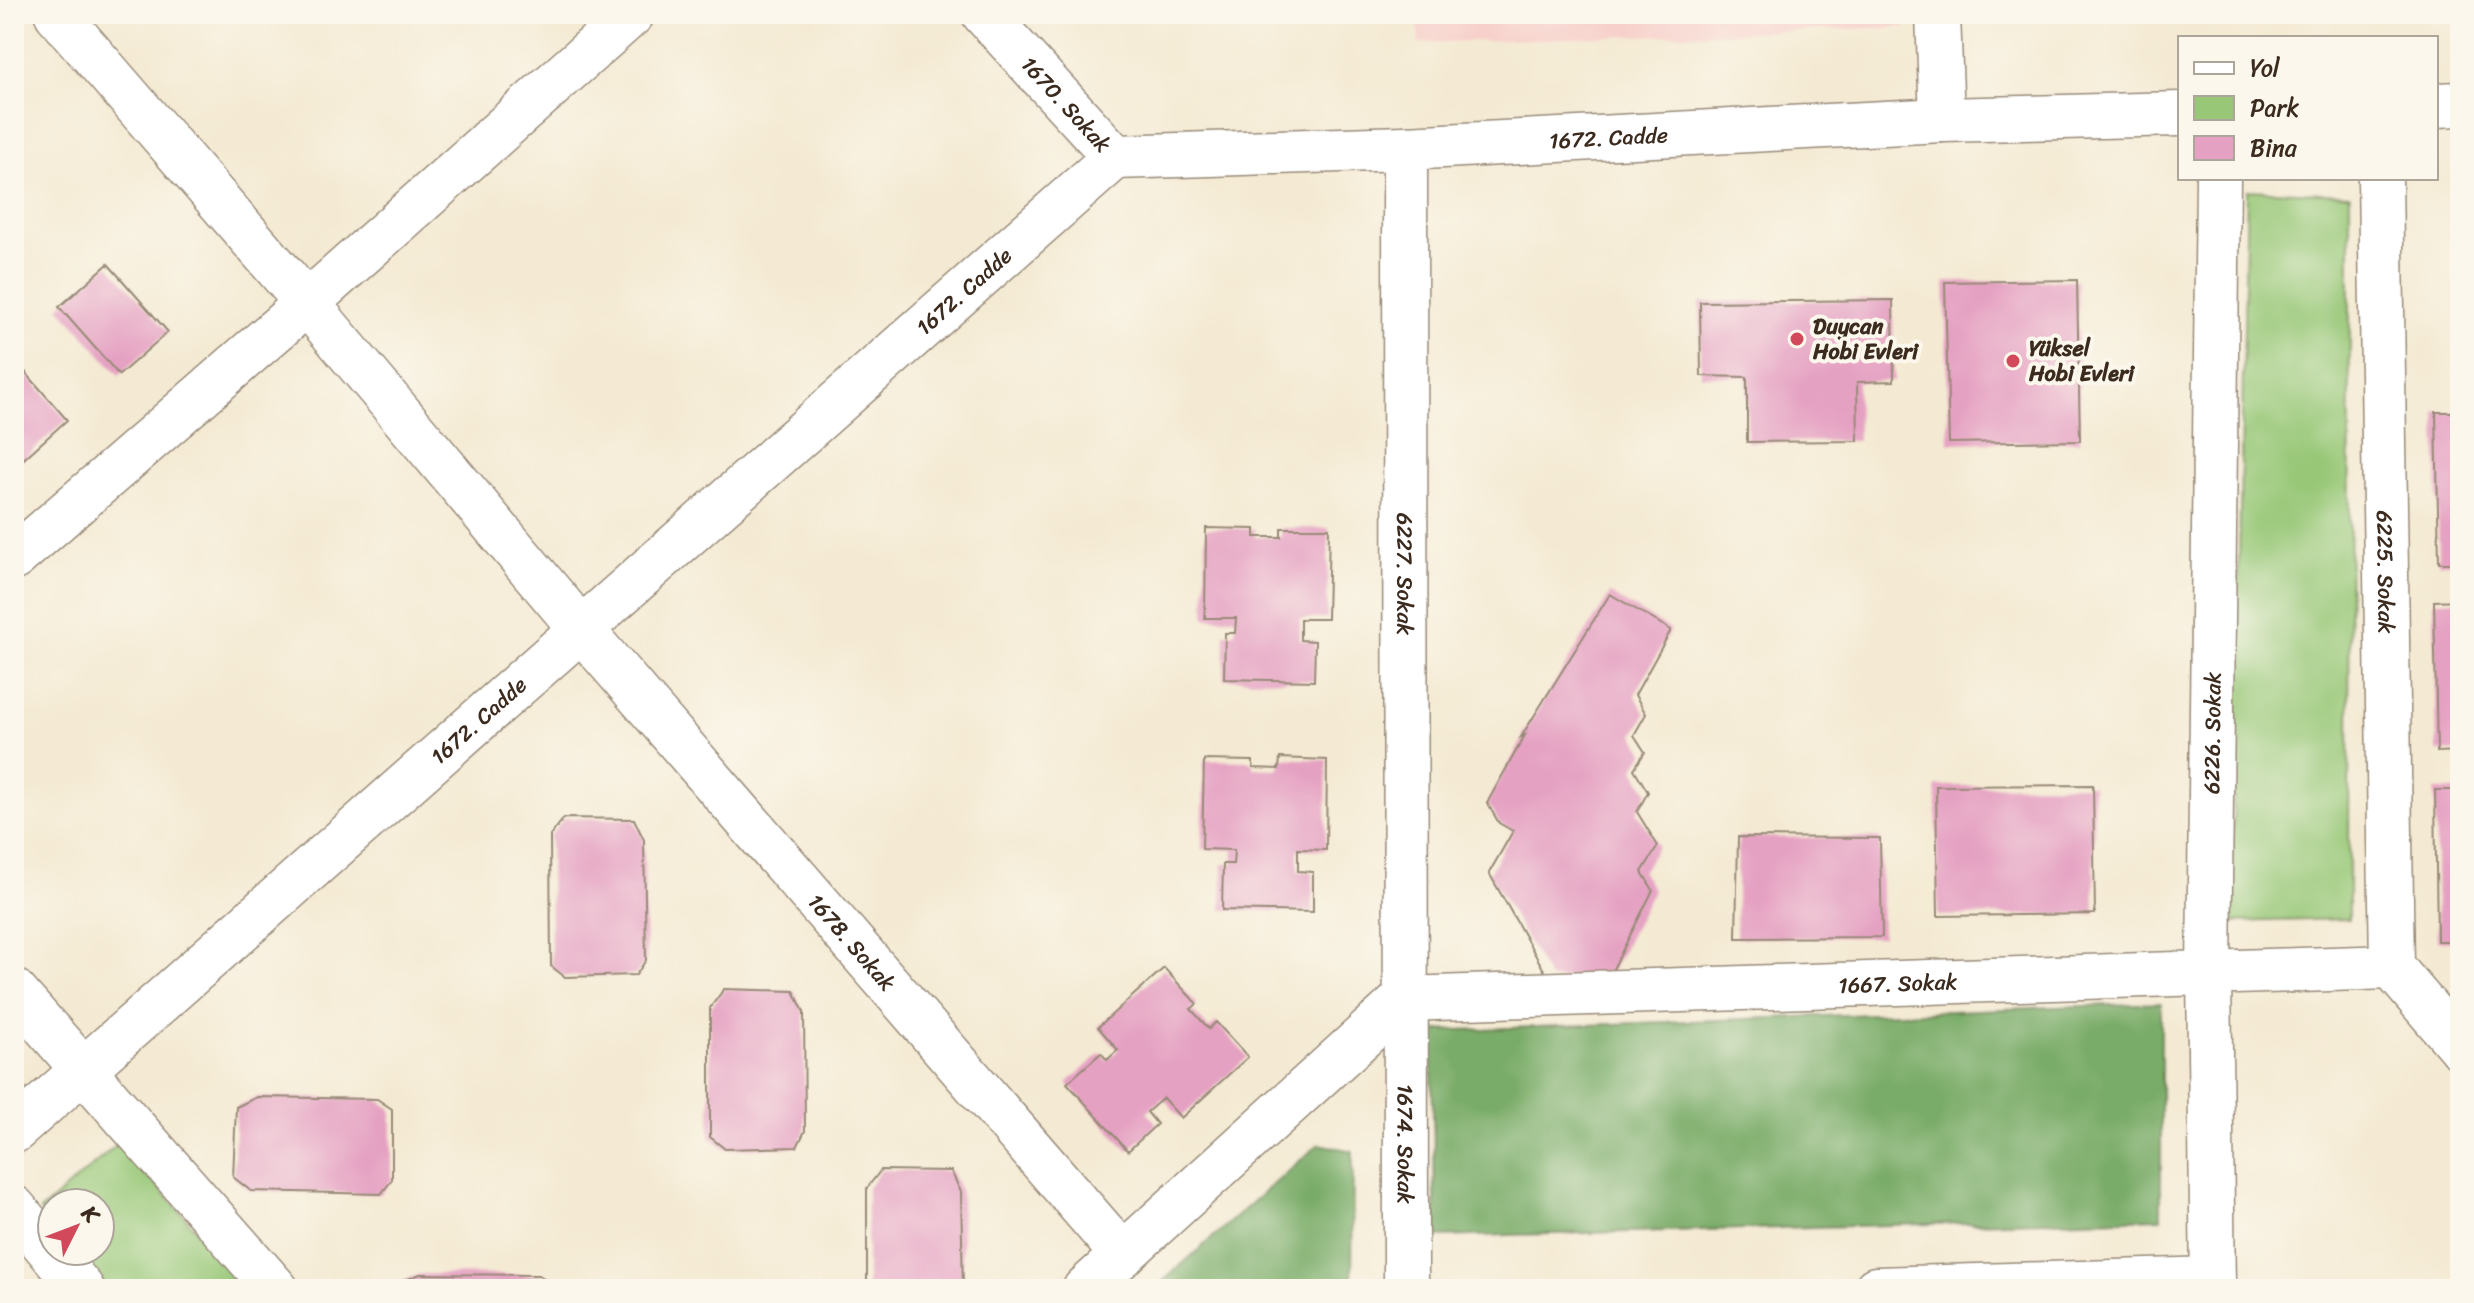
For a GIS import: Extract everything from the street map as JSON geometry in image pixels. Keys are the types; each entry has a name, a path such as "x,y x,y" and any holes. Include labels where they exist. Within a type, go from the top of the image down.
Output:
{"street":[{"name":"1678. Sokak","path":"57,14 307,303 581,629 1123,1255"},
{"path":"14,558 632,14"},
{"name":"1670. Sokak","path":"984,14 1115,157"},
{"path":"1938,14 1942,120"},
{"path":"2438,105 2460,104"},
{"name":"1672. Cadde","path":"14,1131 1115,157 1405,148 1942,120 2178,114"},
{"name":"6227. Sokak","path":"1404,999 1405,148"},
{"name":"6226. Sokak","path":"2213,1284 2209,972 2218,180"},
{"name":"6225. Sokak","path":"2380,180 2392,967"},
{"path":"2392,967 2460,1047"},
{"name":"1667. Sokak","path":"1404,999 2392,967"},
{"path":"14,991 276,1289"},
{"path":"1085,1289 1404,999"},
{"name":"1674. Sokak","path":"1404,999 1406,1289"},
{"path":"14,1208 82,1289"},
{"path":"1879,1289 2213,1284"}],"shaded area":[{"path":"1417,14 1906,14 1906,27 1419,43"}],"green space":[{"path":"2247,190 2350,194 2349,919 2231,922"},
{"path":"2161,1003 2161,1218 1436,1237 1431,1031"},
{"path":"120,1142 247,1289 107,1289 88,1267 116,1267 116,1187 68,1187"},
{"path":"1319,1144 1353,1151 1352,1289 1154,1289"}],"building":[{"path":"108,264 168,332 119,375 59,307"},
{"name":"Yüksel Hobi Evleri","path":"2077,280 2080,441 1949,443 1945,282"},
{"name":"Duycan Hobi Evleri","path":"1893,300 1894,381 1857,382 1858,441 1747,442 1747,377 1701,376 1700,302"},
{"path":"14,359 67,420 18,464 14,460"},
{"path":"2436,412 2460,412 2460,563 2439,563"},
{"path":"1206,528 1255,529 1255,537 1281,537 1281,528 1329,528 1327,619 1300,619 1300,640 1315,641 1314,681 1224,679 1225,633 1235,633 1236,618 1205,618"},
{"path":"1610,594 1671,630 1635,695 1646,714 1634,735 1645,752 1634,769 1648,792 1637,812 1658,846 1642,872 1653,890 1609,977 1549,979 1489,873 1513,831 1499,823 1487,803 1525,735 1521,737"},
{"path":"2460,600 2460,751 2437,752 2434,601"},
{"path":"1280,758 1327,760 1326,850 1298,849 1298,871 1313,872 1313,912 1222,910 1223,864 1233,864 1234,850 1202,849 1204,760 1253,761 1253,768 1279,769"},
{"path":"2093,785 2095,914 1938,916 1936,786"},
{"path":"2435,790 2460,790 2460,941 2437,941"},
{"path":"564,818 634,819 644,840 646,960 636,975 565,977 551,966 550,836"},
{"path":"1738,837 1880,838 1882,937 1736,938"},
{"path":"1164,968 1197,1004 1191,1009 1209,1029 1216,1022 1248,1057 1181,1118 1163,1098 1147,1112 1157,1124 1128,1151 1067,1083 1101,1053 1107,1060 1118,1050 1098,1027"},
{"path":"724,989 794,991 804,1012 805,1131 797,1147 725,1149 710,1137 710,1008"},
{"path":"257,1097 377,1099 392,1109 392,1180 381,1194 251,1191 233,1177 236,1107"},
{"path":"881,1170 951,1171 961,1192 963,1289 867,1289 867,1188"},
{"path":"420,1274 539,1275 554,1285 554,1289 398,1289 398,1283"}],"place":[{"name":"Duycan Hobi Evleri","path":"1797,339"},
{"name":"Yüksel Hobi Evleri","path":"2013,361"}]}
